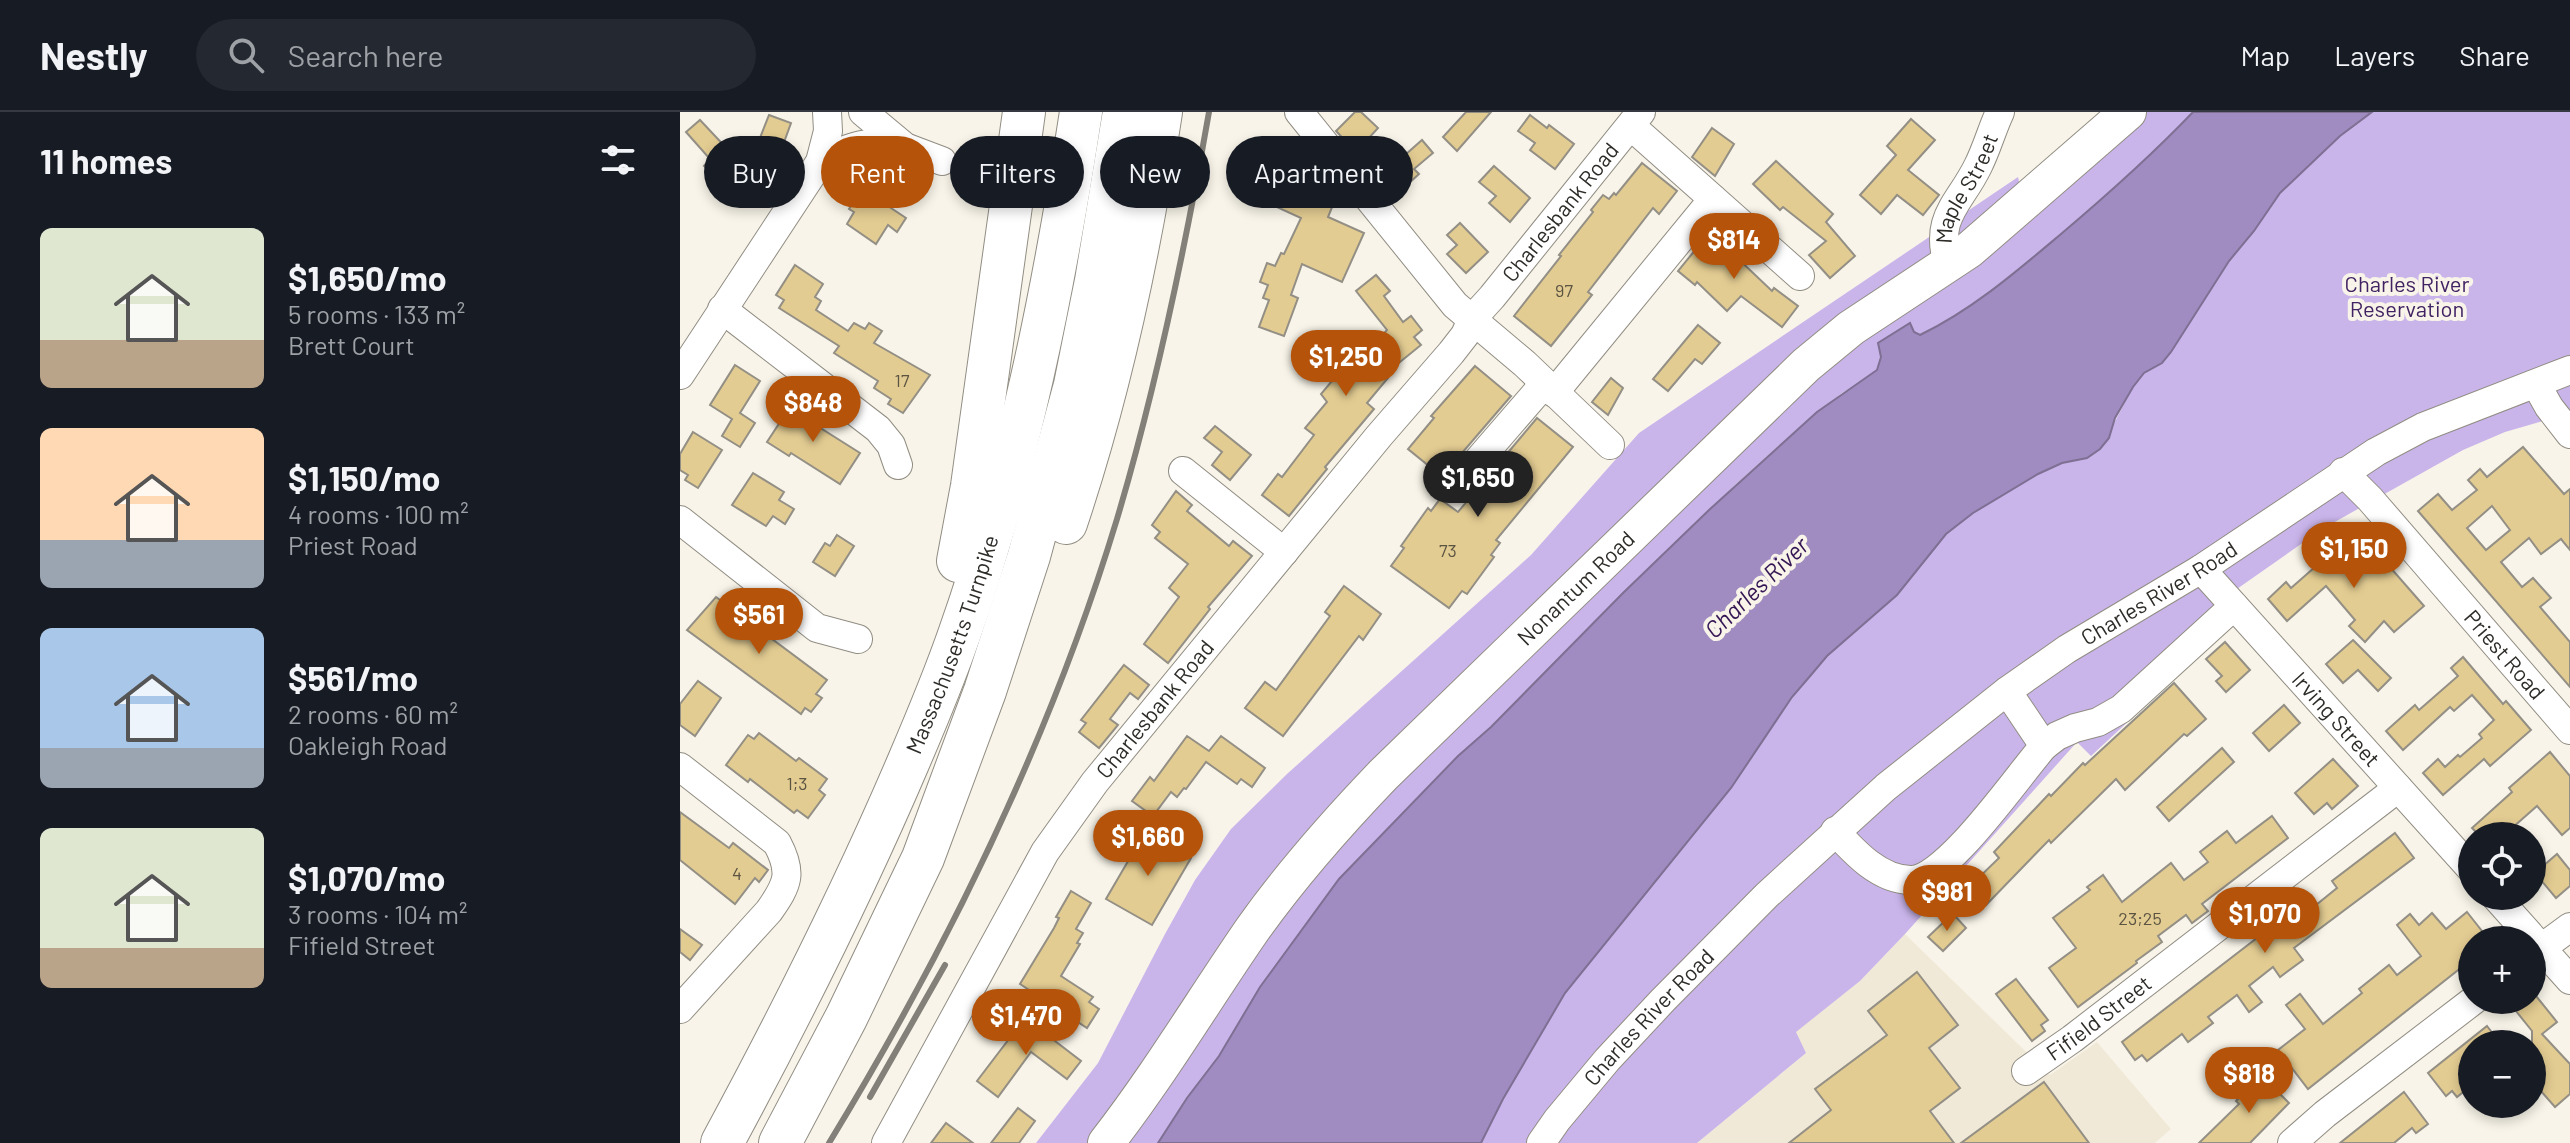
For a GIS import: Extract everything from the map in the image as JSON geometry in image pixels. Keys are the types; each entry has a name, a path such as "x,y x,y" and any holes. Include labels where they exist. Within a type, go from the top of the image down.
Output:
{"highway":[{"path":"891,802 964,535 1024,112"},
{"name":"Massachusetts Turnpike","path":"722,1143 817,965 891,802 958,638 1001,502 1041,341 1081,112"},
{"name":"Massachusetts Turnpike","path":"780,1143 857,997 923,858 985,691 1029,556 1054,465 1094,295 1124,112"},
{"path":"923,858 983,752 1084,467 1125,308 1161,112"}],"main road":[{"name":"Nonantum Road","path":"1106,1143 1254,927 1312,854 1373,785 1806,365 1851,328 1948,265 2024,204 2128,112"}],"street":[{"path":"680,375 820,162 828,131 827,112"},
{"path":"863,112 892,136"},
{"path":"1299,112 1436,283 1610,445"},
{"name":"Maple Street","path":"1948,265 1943,249 1946,219 1971,180 2000,112"},
{"path":"1636,119 1713,199 1800,276"},
{"name":"Charlesbank Road","path":"886,1143 1061,827 1284,552 1461,341 1472,319 1636,119"},
{"path":"934,158 942,161"},
{"path":"1462,479 1549,388 1713,199"},
{"name":"Charlesbank Road","path":"1420,387 1438,358 1446,333 1446,310 1436,283"},
{"path":"722,309 878,429 891,445 898,465"},
{"name":"Charles River Road","path":"1541,1143 1581,1090 1663,1000 1767,895 1835,831 2007,691 2067,649 2201,569 2343,472 2423,427 2570,370"},
{"path":"2536,384 2570,434"},
{"path":"1183,471 1284,552"},
{"name":"Priest Road","path":"2343,472 2570,730"},
{"path":"680,520 817,628 858,639"},
{"name":"Irving Street","path":"2201,569 2458,854"},
{"path":"1835,831 1857,855 1895,878 1915,881 1936,871 1956,852 2044,746 2057,736 2098,722 2121,709 2234,606"},
{"path":"2007,691 2044,746"},
{"path":"680,767 777,843 785,858 788,876 782,893 769,911 680,1009"},
{"name":"Fifield Street","path":"2026,1071 2398,788"},
{"path":"2546,945 2570,927"},
{"path":"2546,960 2570,980"},
{"path":"2297,1141 2458,1013"}],"shaded area":[{"path":"1905,934 2050,1075 2097,1042 2171,1129 2155,1143 1697,1143 1806,1053 1795,1032 1860,981"}],"green space":[{"path":"2128,112 2193,112 2109,192 1991,291 1920,335 1914,332 1910,324 1881,357 1877,370 1842,393 1734,486 1458,756 1339,879 1260,987 1219,1056 1158,1143 1036,1143 1098,1063 1195,880 1231,829 1287,774 1531,555 1639,433 2018,177 2024,203"},
{"name":"Charles River Reservation","path":"2372,112 2570,112 2570,413 2505,432 2463,450 2324,528 2214,605 2231,626 2091,756 2077,742 1860,981 1796,1032 1806,1053 1697,1143 1481,1143 1565,993 1731,788 1792,697 1827,656 1897,595 1946,534 1972,513 2038,474 2062,463 2087,457 2112,427 2144,373 2162,363 2171,352 2230,260 2280,193 2340,136"}],"water":[{"name":"Charles River","path":"2193,112 2372,112 2340,136 2280,193 2229,261 2171,352 2162,363 2144,373 2133,387 2115,418 2109,438 2100,449 2087,458 2062,463 2038,474 1973,513 1946,534 1897,595 1827,656 1792,697 1731,788 1565,993 1481,1143 1158,1143 1219,1056 1260,987 1339,879 1458,756 1709,510 1817,412 1877,370 1881,357 1878,343 1910,323 1914,332 1920,335 1994,289 2112,190"}],"building":[{"path":"1355,112 1361,112 1378,128 1371,136 1341,136 1336,131"},
{"path":"1466,112 1491,112 1457,151 1443,137"},
{"path":"769,115 791,123 786,136 761,136"},
{"path":"1530,115 1574,144 1555,169 1530,150 1535,143 1518,131"},
{"path":"1911,119 1935,140 1908,170 1939,195 1923,215 1897,195 1881,214 1860,195 1896,155 1887,146"},
{"path":"700,120 715,136 704,136 704,152 686,132"},
{"path":"1712,128 1734,144 1715,176 1692,157"},
{"path":"1422,140 1433,153 1414,169 1419,174 1413,180 1413,148"},
{"path":"1776,161 1833,214 1826,222 1855,256 1830,278 1809,255 1826,241 1783,207 1780,210 1753,184"},
{"path":"1642,163 1677,191 1659,214 1653,208 1588,292 1592,295 1551,346 1514,316 1603,195 1609,199 1614,193 1616,195"},
{"path":"1494,166 1530,198 1510,222 1489,203 1496,196 1479,182"},
{"path":"891,208 906,218 897,232 888,225 876,244 847,224 854,212 849,209"},
{"path":"1279,208 1332,208 1328,217 1364,233 1342,282 1302,264 1291,295 1298,298 1284,336 1259,327 1269,300 1263,298 1268,285 1260,282 1267,263 1275,266 1281,253 1284,254 1301,218"},
{"path":"1460,223 1488,252 1466,273 1447,254 1457,245 1447,235"},
{"path":"1710,232 1772,291 1774,288 1798,306 1782,327 1741,296 1727,311 1697,282 1695,285 1678,271"},
{"path":"795,265 823,284 815,297 821,301 816,310 848,331 854,323 865,329 869,323 882,331 874,343 930,375 903,413 888,404 891,399 874,388 878,381 834,353 839,346 779,308 784,300 776,295"},
{"path":"1376,275 1390,291 1384,296 1403,322 1411,316 1422,330 1414,337 1421,345 1384,375 1388,378 1367,403 1374,409 1289,516 1262,495 1278,474 1282,477 1314,435 1305,428 1327,402 1321,394 1342,369 1322,352 1334,337 1361,360 1387,330 1356,291"},
{"path":"1698,325 1720,343 1702,364 1695,359 1668,391 1653,379"},
{"path":"735,365 760,381 740,413 755,423 740,447 722,436 732,419 710,405"},
{"path":"1475,366 1511,396 1449,468 1445,479 1408,449 1434,418 1431,416"},
{"path":"1611,378 1623,388 1608,415 1592,402"},
{"path":"799,404 816,415 811,422 860,453 840,484 791,453 789,456 767,442 790,407 795,411"},
{"path":"1537,418 1573,447 1496,540 1500,543 1491,555 1494,557 1467,594 1462,591 1449,608 1391,566 1428,508 1431,511 1440,499 1458,512"},
{"path":"1215,426 1251,455 1230,480 1212,465 1222,452 1204,438"},
{"path":"693,432 722,450 698,488 685,480 688,475 680,470 680,454"},
{"path":"2523,447 2564,494 2570,489 2570,550 2561,539 2541,554 2529,538 2501,562 2522,587 2533,578 2551,598 2540,607 2570,642 2570,687 2418,511 2438,494 2452,510 2477,490 2468,480 2480,469 2487,477","holes":["2492,506 2510,530 2486,550 2467,528"]},
{"path":"753,473 784,492 779,500 794,509 785,524 773,516 766,526 732,505"},
{"path":"1176,491 1192,505 1187,511 1229,546 1233,541 1252,556 1208,607 1210,609 1168,663 1144,644 1179,597 1169,588 1188,564 1155,538 1160,532 1152,525"},
{"path":"2361,534 2424,606 2394,632 2384,621 2365,642 2349,626 2355,620 2326,586 2287,621 2268,599 2286,582 2291,588 2331,553 2334,557"},
{"path":"837,535 854,546 835,576 813,562 825,543 830,546"},
{"path":"1344,586 1381,614 1363,640 1359,636 1283,736 1245,708 1265,682 1276,690 1330,616 1325,612"},
{"path":"716,597 827,680 816,694 822,698 811,712 805,708 801,714 687,630"},
{"path":"2353,640 2391,678 2378,691 2358,670 2343,683 2326,664"},
{"path":"2225,642 2250,670 2226,692 2216,681 2222,676 2206,659"},
{"path":"2463,657 2503,704 2506,701 2531,730 2490,766 2484,759 2443,795 2423,773 2438,759 2445,767 2458,755 2460,757 2482,738 2479,734 2494,720 2472,695 2454,711 2450,707 2403,750 2386,731 2415,705 2419,710 2458,676 2451,668"},
{"path":"1124,665 1149,685 1138,699 1130,693 1110,719 1118,725 1099,748 1079,732 1086,723 1081,720"},
{"path":"698,681 721,698 695,736 680,725 680,704"},
{"path":"2174,683 2206,719 2187,736 2184,734 2125,790 2116,779 2051,843 2049,840 1986,905 1968,888 1999,858 1994,852 2049,794 2051,796 2083,763 2085,765"},
{"path":"2284,705 2300,723 2269,751 2253,733"},
{"path":"759,733 796,761 799,758 827,779 819,790 825,795 808,818 797,810 794,813 750,779 748,782 726,765 748,735 754,739"},
{"path":"1187,736 1209,751 1221,736 1265,768 1252,787 1241,779 1237,784 1206,762 1186,789 1177,797 1171,792 1153,816 1132,801 1150,777 1154,781"},
{"path":"2222,748 2234,762 2169,821 2157,807"},
{"path":"2550,752 2570,776 2570,828 2562,835 2537,806 2519,822 2479,822 2512,792 2509,788"},
{"path":"2333,759 2358,786 2332,809 2327,803 2314,814 2295,793"},
{"path":"680,812 729,848 733,843 768,870 759,882 755,878 735,904 680,860"},
{"path":"2272,816 2288,838 2202,904 2208,911 2192,923 2186,915 2158,936 2162,942 2078,1007 2049,968 2076,948 2053,918 2090,890 2087,887 2103,875 2122,902 2171,863 2184,880 2208,862 2200,852 2227,831 2236,843"},
{"path":"1145,832 1191,858 1152,925 1106,899"},
{"path":"2395,833 2414,858 2294,948 2303,960 2280,977 2273,967 2249,986 2262,1002 2249,1012 2237,995 2208,1017 2213,1023 2188,1042 2182,1034 2147,1061 2142,1055 2135,1060 2122,1042 2305,901 2311,909 2337,888 2332,881"},
{"path":"2557,854 2570,870 2570,886 2556,898 2546,886 2546,864"},
{"path":"1071,891 1091,903 1076,929 1083,933 1077,943 1080,944 1061,976 1093,997 1089,1002 1099,1009 1087,1028 1020,984 1054,928 1059,918 1056,917"},
{"path":"2467,912 2478,926 2458,926 2458,970 2308,1089 2278,1050 2305,1029 2286,1005 2300,994 2323,1024 2362,993 2359,989 2389,965 2397,975 2421,956 2397,925 2410,914 2419,925 2432,913 2446,929"},
{"path":"1955,916 1966,928 1943,951 1928,937 1948,918 1951,921"},
{"path":"680,929 702,945 690,960 680,952"},
{"path":"1917,972 1958,1025 1929,1048 1960,1088 1930,1111 1954,1143 1789,1143 1831,1110 1815,1089 1887,1035 1868,1011"},
{"path":"2016,979 2048,1020 2041,1025 2045,1031 2032,1041 1996,994"},
{"path":"2546,1008 2557,1022 2546,1031 2531,1030 2518,1014 2546,1014"},
{"path":"1025,1018 1081,1061 1067,1079 1031,1052 998,1097 977,1081"},
{"path":"2546,1038 2570,1064 2570,1094 2555,1107 2546,1097"},
{"path":"2458,1049 2457,1097 2452,1091 2446,1096 2428,1073"},
{"path":"2261,1075 2289,1103 2250,1143 2199,1143 2239,1104 2236,1101"},
{"path":"2044,1082 2089,1143 1961,1143"},
{"path":"2404,1092 2428,1124 2416,1133 2412,1128 2394,1143 2340,1143"},
{"path":"1018,1108 1035,1121 1019,1143 991,1143"},
{"path":"946,1123 973,1143 931,1143"}],"railway":[{"path":"829,1143 955,917 993,840 1061,682 1117,519 1145,418 1180,266 1209,112"},
{"path":"870,1097 945,965"}]}
